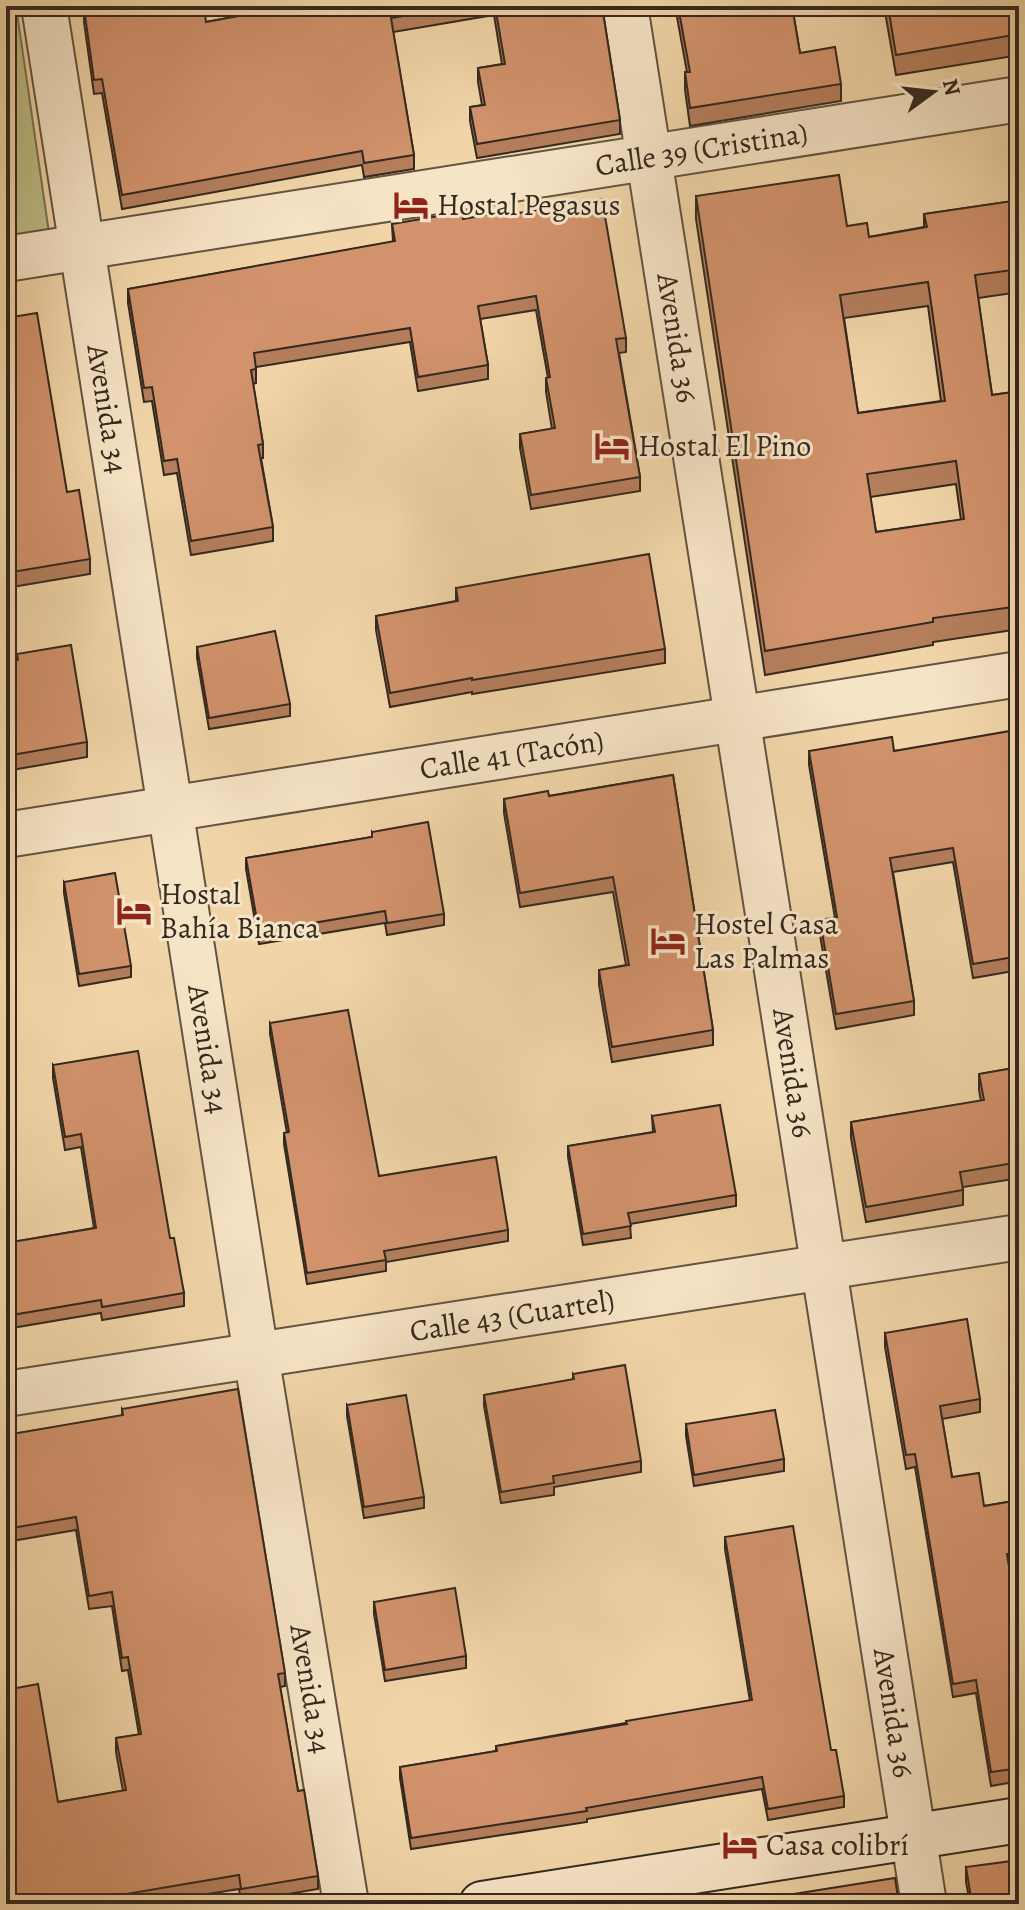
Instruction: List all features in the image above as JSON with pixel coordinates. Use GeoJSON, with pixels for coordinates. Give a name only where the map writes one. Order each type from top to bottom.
{"type":"FeatureCollection","features":[{"type":"Feature","properties":{"kind":"street","name":"Avenida 34"},"geometry":{"type":"LineString","coordinates":[[44,6],[256,1355],[346,1904]]}},
{"type":"Feature","properties":{"kind":"street","name":"Avenida 36"},"geometry":{"type":"LineString","coordinates":[[625,6],[924,1904]]}},
{"type":"Feature","properties":{"kind":"street","name":"Calle 39 (Cristina)"},"geometry":{"type":"LineString","coordinates":[[6,259],[1019,99]]}},
{"type":"Feature","properties":{"kind":"street","name":"Calle 41 (Tacón)"},"geometry":{"type":"LineString","coordinates":[[6,835],[1019,674]]}},
{"type":"Feature","properties":{"kind":"street","name":"Calle 43 (Cuartel)"},"geometry":{"type":"LineString","coordinates":[[6,1394],[1019,1237]]}},
{"type":"Feature","properties":{"kind":"street"},"geometry":{"type":"LineString","coordinates":[[482,1904],[1019,1820]]}},
{"type":"Feature","properties":{"kind":"shaded area"},"geometry":{"type":"Polygon","coordinates":[[[6,6],[16,6],[49,233],[6,239],[6,6]]]}},
{"type":"Feature","properties":{"kind":"building"},"geometry":{"type":"Polygon","coordinates":[[[204,6],[206,22],[293,6],[465,6],[391,18],[414,155],[364,163],[362,151],[122,195],[102,79],[94,80],[84,8],[204,6]]]}},
{"type":"Feature","properties":{"kind":"building"},"geometry":{"type":"Polygon","coordinates":[[[495,6],[602,6],[620,120],[477,144],[470,107],[485,105],[478,68],[505,64],[495,6]]]}},
{"type":"Feature","properties":{"kind":"building"},"geometry":{"type":"Polygon","coordinates":[[[678,6],[792,6],[800,53],[835,47],[841,84],[690,108],[685,72],[690,72],[678,6]]]}},
{"type":"Feature","properties":{"kind":"building"},"geometry":{"type":"Polygon","coordinates":[[[888,6],[1019,6],[1019,34],[896,55],[888,6]]]}},
{"type":"Feature","properties":{"kind":"building"},"geometry":{"type":"Polygon","coordinates":[[[839,175],[847,226],[867,223],[869,237],[927,227],[924,214],[1019,200],[1019,269],[975,275],[992,395],[1019,391],[1019,606],[933,618],[933,622],[765,651],[696,196],[839,175]],[[928,282],[840,295],[858,413],[945,401],[928,282]],[[956,461],[867,474],[876,532],[964,519],[956,461]]]}},
{"type":"Feature","properties":{"kind":"building"},"geometry":{"type":"Polygon","coordinates":[[[602,199],[626,338],[616,339],[640,477],[531,495],[520,434],[555,428],[536,296],[478,306],[488,365],[418,377],[410,328],[254,353],[256,369],[251,370],[263,444],[258,445],[273,527],[191,541],[177,459],[164,461],[152,387],[144,388],[128,289],[395,241],[392,224],[462,212],[463,219],[501,212],[501,216],[602,199]]]}},
{"type":"Feature","properties":{"kind":"building"},"geometry":{"type":"Polygon","coordinates":[[[37,313],[67,492],[79,490],[90,559],[6,573],[6,318],[37,313]]]}},
{"type":"Feature","properties":{"kind":"building"},"geometry":{"type":"Polygon","coordinates":[[[649,554],[665,649],[390,693],[376,616],[458,601],[456,588],[649,554]]]}},
{"type":"Feature","properties":{"kind":"building"},"geometry":{"type":"Polygon","coordinates":[[[275,631],[290,704],[209,718],[197,647],[275,631]]]}},
{"type":"Feature","properties":{"kind":"building"},"geometry":{"type":"Polygon","coordinates":[[[71,645],[87,742],[6,756],[6,662],[18,660],[17,654],[71,645]]]}},
{"type":"Feature","properties":{"kind":"building"},"geometry":{"type":"Polygon","coordinates":[[[1010,731],[1011,737],[1019,735],[1019,956],[973,964],[953,848],[890,858],[914,1001],[836,1014],[820,920],[837,917],[809,751],[892,737],[894,751],[1010,731]]]}},
{"type":"Feature","properties":{"kind":"building"},"geometry":{"type":"Polygon","coordinates":[[[673,775],[713,1030],[612,1047],[599,970],[629,965],[613,877],[520,893],[504,799],[548,791],[549,796],[673,775]]]}},
{"type":"Feature","properties":{"kind":"building"},"geometry":{"type":"Polygon","coordinates":[[[428,822],[444,914],[387,923],[385,911],[259,932],[246,858],[372,837],[372,832],[428,822]]]}},
{"type":"Feature","properties":{"kind":"building"},"geometry":{"type":"Polygon","coordinates":[[[115,873],[131,966],[79,974],[64,882],[115,873]]]}},
{"type":"Feature","properties":{"kind":"building"},"geometry":{"type":"Polygon","coordinates":[[[348,1010],[379,1176],[496,1157],[508,1230],[384,1251],[386,1260],[307,1273],[284,1133],[289,1132],[270,1023],[348,1010]]]}},
{"type":"Feature","properties":{"kind":"building"},"geometry":{"type":"Polygon","coordinates":[[[138,1051],[170,1238],[174,1238],[184,1293],[102,1307],[101,1300],[6,1316],[6,1243],[96,1228],[81,1134],[65,1137],[53,1065],[138,1051]]]}},
{"type":"Feature","properties":{"kind":"building"},"geometry":{"type":"Polygon","coordinates":[[[1019,1067],[1019,1162],[960,1172],[963,1190],[866,1207],[851,1122],[984,1100],[979,1074],[1019,1067]]]}},
{"type":"Feature","properties":{"kind":"building"},"geometry":{"type":"Polygon","coordinates":[[[720,1105],[736,1195],[628,1213],[631,1226],[583,1234],[568,1146],[655,1132],[652,1116],[720,1105]]]}},
{"type":"Feature","properties":{"kind":"building"},"geometry":{"type":"Polygon","coordinates":[[[967,1319],[980,1399],[940,1406],[952,1477],[979,1473],[984,1506],[1019,1500],[1019,1552],[1007,1554],[1019,1627],[1019,1768],[991,1772],[976,1680],[953,1684],[915,1454],[906,1455],[885,1333],[967,1319]]]}},
{"type":"Feature","properties":{"kind":"building"},"geometry":{"type":"Polygon","coordinates":[[[625,1365],[641,1461],[553,1476],[554,1483],[501,1492],[484,1395],[574,1379],[573,1374],[625,1365]]]}},
{"type":"Feature","properties":{"kind":"building"},"geometry":{"type":"Polygon","coordinates":[[[238,1389],[285,1673],[278,1674],[298,1791],[304,1790],[318,1876],[241,1889],[239,1875],[67,1904],[6,1904],[6,1690],[38,1684],[58,1802],[126,1790],[116,1738],[141,1734],[128,1657],[122,1658],[112,1592],[89,1596],[76,1517],[6,1529],[6,1435],[123,1415],[122,1409],[238,1389]]]}},
{"type":"Feature","properties":{"kind":"building"},"geometry":{"type":"Polygon","coordinates":[[[406,1395],[424,1497],[364,1507],[347,1405],[406,1395]]]}},
{"type":"Feature","properties":{"kind":"building"},"geometry":{"type":"Polygon","coordinates":[[[775,1410],[784,1459],[694,1475],[686,1424],[775,1410]]]}},
{"type":"Feature","properties":{"kind":"building"},"geometry":{"type":"Polygon","coordinates":[[[793,1526],[831,1750],[836,1750],[844,1796],[768,1809],[762,1777],[586,1808],[587,1811],[411,1838],[400,1767],[497,1751],[496,1746],[627,1724],[626,1721],[752,1700],[725,1537],[793,1526]]]}},
{"type":"Feature","properties":{"kind":"building"},"geometry":{"type":"Polygon","coordinates":[[[455,1588],[466,1656],[385,1670],[374,1602],[455,1588]]]}},
{"type":"Feature","properties":{"kind":"building"},"geometry":{"type":"Polygon","coordinates":[[[1019,1860],[1019,1904],[972,1904],[966,1867],[1019,1860]]]}},
{"type":"Feature","properties":{"kind":"building"},"geometry":{"type":"Polygon","coordinates":[[[895,1878],[899,1904],[749,1904],[749,1901],[895,1878]]]}},
{"type":"Feature","properties":{"kind":"place","name":"Hostal Pegasus"},"geometry":{"type":"Point","coordinates":[411,205]}},
{"type":"Feature","properties":{"kind":"place","name":"Hostal El Pino"},"geometry":{"type":"Point","coordinates":[612,446]}},
{"type":"Feature","properties":{"kind":"place","name":"Hostal Bahía Bianca"},"geometry":{"type":"Point","coordinates":[134,911]}},
{"type":"Feature","properties":{"kind":"place","name":"Hostel Casa Las Palmas"},"geometry":{"type":"Point","coordinates":[668,941]}},
{"type":"Feature","properties":{"kind":"place","name":"Casa colibrí"},"geometry":{"type":"Point","coordinates":[740,1845]}}]}
